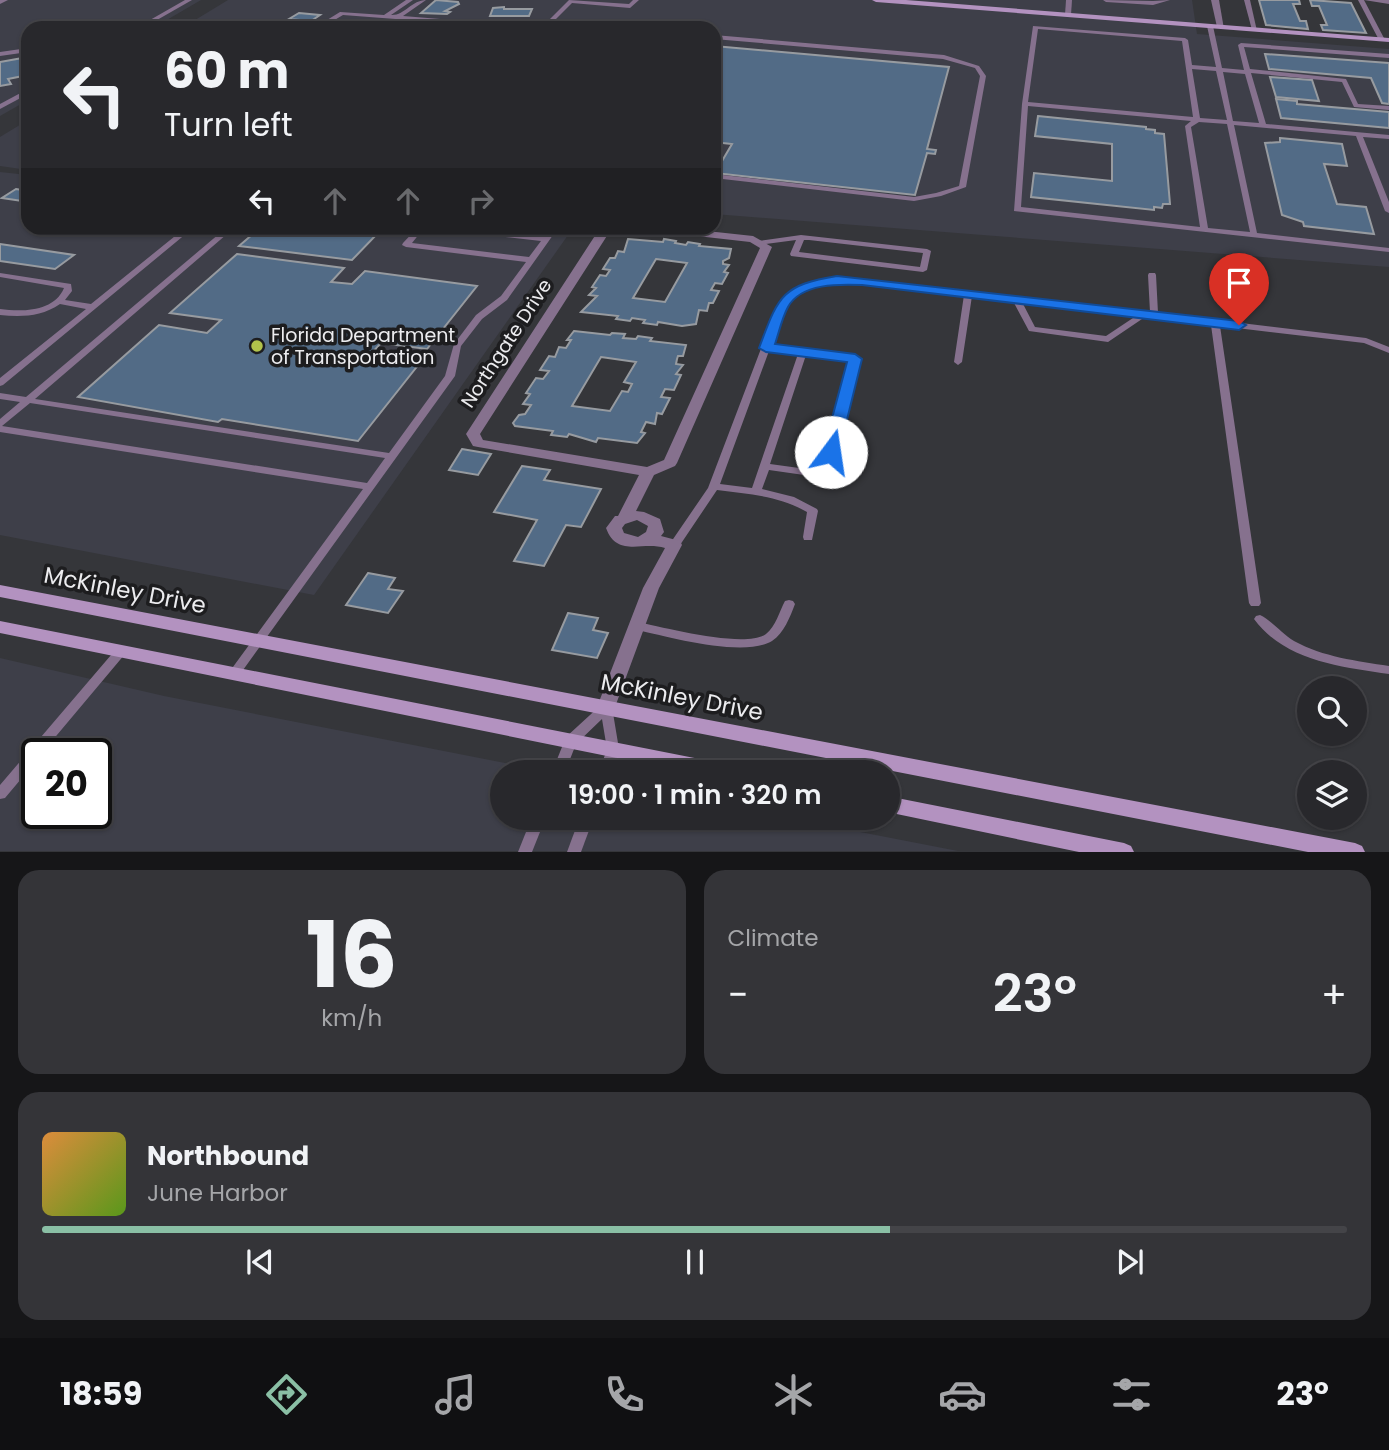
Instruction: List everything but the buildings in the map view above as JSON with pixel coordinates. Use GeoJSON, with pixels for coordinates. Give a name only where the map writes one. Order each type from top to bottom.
{"type":"FeatureCollection","features":[{"type":"Feature","properties":{"kind":"main road"},"geometry":{"type":"LineString","coordinates":[[876,0],[939,2],[1386,40]]}},
{"type":"Feature","properties":{"kind":"main road","name":"McKinley Drive"},"geometry":{"type":"LineString","coordinates":[[0,591],[1355,852]]}},
{"type":"Feature","properties":{"kind":"main road"},"geometry":{"type":"LineString","coordinates":[[0,627],[667,760]]}},
{"type":"Feature","properties":{"kind":"main road"},"geometry":{"type":"LineString","coordinates":[[900,807],[1124,852]]}},
{"type":"Feature","properties":{"kind":"street"},"geometry":{"type":"LineString","coordinates":[[1215,0],[1221,27]]}},
{"type":"Feature","properties":{"kind":"street"},"geometry":{"type":"LineString","coordinates":[[1368,0],[1389,2]]}},
{"type":"Feature","properties":{"kind":"street","name":"Northgate Drive"},"geometry":{"type":"LineString","coordinates":[[601,235],[473,434],[478,443],[648,472]]}},
{"type":"Feature","properties":{"kind":"street"},"geometry":{"type":"LineString","coordinates":[[606,707],[651,588],[674,545],[650,538],[634,543],[617,536],[614,528],[625,517],[648,472],[670,463],[766,247],[753,239],[717,235]]}},
{"type":"Feature","properties":{"kind":"street"},"geometry":{"type":"LineString","coordinates":[[625,517],[639,515],[652,519],[657,527],[650,538]]}},
{"type":"Feature","properties":{"kind":"lane"},"geometry":{"type":"LineString","coordinates":[[0,2],[5,0]]}},
{"type":"Feature","properties":{"kind":"lane"},"geometry":{"type":"LineString","coordinates":[[152,21],[189,0]]}},
{"type":"Feature","properties":{"kind":"lane"},"geometry":{"type":"LineString","coordinates":[[386,16],[410,0]]}},
{"type":"Feature","properties":{"kind":"lane"},"geometry":{"type":"LineString","coordinates":[[398,17],[423,0]]}},
{"type":"Feature","properties":{"kind":"lane"},"geometry":{"type":"LineString","coordinates":[[551,21],[571,1],[630,6],[636,0]]}},
{"type":"Feature","properties":{"kind":"lane"},"geometry":{"type":"LineString","coordinates":[[1068,15],[1069,0]]}},
{"type":"Feature","properties":{"kind":"lane"},"geometry":{"type":"LineString","coordinates":[[1106,0],[1153,3],[1167,0]]}},
{"type":"Feature","properties":{"kind":"lane"},"geometry":{"type":"LineString","coordinates":[[1247,0],[1255,30]]}},
{"type":"Feature","properties":{"kind":"lane"},"geometry":{"type":"LineString","coordinates":[[1361,0],[1386,40]]}},
{"type":"Feature","properties":{"kind":"lane"},"geometry":{"type":"LineString","coordinates":[[329,21],[342,13],[430,21]]}},
{"type":"Feature","properties":{"kind":"lane"},"geometry":{"type":"LineString","coordinates":[[1210,26],[1254,235]]}},
{"type":"Feature","properties":{"kind":"lane"},"geometry":{"type":"LineString","coordinates":[[1197,120],[1185,40],[1035,27],[1025,104],[1017,209],[1389,250]]}},
{"type":"Feature","properties":{"kind":"lane"},"geometry":{"type":"LineString","coordinates":[[721,38],[944,57],[977,67],[983,76],[983,85],[962,187],[940,195],[914,199],[721,177]]}},
{"type":"Feature","properties":{"kind":"lane"},"geometry":{"type":"LineString","coordinates":[[1263,126],[1241,46],[1389,56]]}},
{"type":"Feature","properties":{"kind":"lane"},"geometry":{"type":"LineString","coordinates":[[0,54],[21,51]]}},
{"type":"Feature","properties":{"kind":"lane"},"geometry":{"type":"LineString","coordinates":[[1189,68],[1344,80],[1356,106],[1389,108]]}},
{"type":"Feature","properties":{"kind":"lane"},"geometry":{"type":"LineString","coordinates":[[0,107],[21,95]]}},
{"type":"Feature","properties":{"kind":"lane"},"geometry":{"type":"LineString","coordinates":[[1025,104],[1389,137]]}},
{"type":"Feature","properties":{"kind":"lane"},"geometry":{"type":"LineString","coordinates":[[1197,120],[1188,127],[1204,229]]}},
{"type":"Feature","properties":{"kind":"lane"},"geometry":{"type":"LineString","coordinates":[[1359,135],[1389,211]]}},
{"type":"Feature","properties":{"kind":"lane"},"geometry":{"type":"LineString","coordinates":[[0,383],[179,235]]}},
{"type":"Feature","properties":{"kind":"lane"},"geometry":{"type":"LineString","coordinates":[[0,424],[222,235]]}},
{"type":"Feature","properties":{"kind":"lane"},"geometry":{"type":"LineString","coordinates":[[415,235],[406,245],[531,260]]}},
{"type":"Feature","properties":{"kind":"lane"},"geometry":{"type":"LineString","coordinates":[[508,235],[546,239]]}},
{"type":"Feature","properties":{"kind":"lane"},"geometry":{"type":"LineString","coordinates":[[234,674],[450,376],[457,346],[479,317],[504,298],[549,235]]}},
{"type":"Feature","properties":{"kind":"lane"},"geometry":{"type":"LineString","coordinates":[[759,243],[801,237],[809,237],[928,251],[923,270],[794,254],[801,237]]}},
{"type":"Feature","properties":{"kind":"lane"},"geometry":{"type":"LineString","coordinates":[[0,275],[68,286],[68,291],[60,302],[32,314],[0,312]]}},
{"type":"Feature","properties":{"kind":"lane"},"geometry":{"type":"LineString","coordinates":[[1149,315],[1152,275]]}},
{"type":"Feature","properties":{"kind":"lane"},"geometry":{"type":"LineString","coordinates":[[674,545],[714,486],[782,304],[791,295],[817,283],[837,280],[862,281],[1016,299],[1366,341],[1389,350]]}},
{"type":"Feature","properties":{"kind":"lane"},"geometry":{"type":"LineString","coordinates":[[958,362],[968,294]]}},
{"type":"Feature","properties":{"kind":"lane"},"geometry":{"type":"LineString","coordinates":[[1016,299],[1032,329],[1108,339],[1149,315]]}},
{"type":"Feature","properties":{"kind":"lane"},"geometry":{"type":"LineString","coordinates":[[60,302],[91,307]]}},
{"type":"Feature","properties":{"kind":"lane"},"geometry":{"type":"LineString","coordinates":[[1214,323],[1255,603]]}},
{"type":"Feature","properties":{"kind":"lane"},"geometry":{"type":"LineString","coordinates":[[765,466],[825,475],[855,359],[766,348]]}},
{"type":"Feature","properties":{"kind":"lane"},"geometry":{"type":"LineString","coordinates":[[756,492],[803,352]]}},
{"type":"Feature","properties":{"kind":"lane"},"geometry":{"type":"LineString","coordinates":[[0,396],[391,456]]}},
{"type":"Feature","properties":{"kind":"lane"},"geometry":{"type":"LineString","coordinates":[[0,429],[369,487]]}},
{"type":"Feature","properties":{"kind":"lane"},"geometry":{"type":"LineString","coordinates":[[714,486],[790,498],[813,511],[808,537]]}},
{"type":"Feature","properties":{"kind":"lane"},"geometry":{"type":"LineString","coordinates":[[637,626],[727,642],[762,641],[782,624],[789,604]]}},
{"type":"Feature","properties":{"kind":"lane"},"geometry":{"type":"LineString","coordinates":[[1260,619],[1287,644],[1318,658],[1389,670]]}},
{"type":"Feature","properties":{"kind":"lane"},"geometry":{"type":"LineString","coordinates":[[0,794],[121,651]]}},
{"type":"Feature","properties":{"kind":"lane"},"geometry":{"type":"LineString","coordinates":[[563,760],[571,741],[606,707]]}},
{"type":"Feature","properties":{"kind":"lane"},"geometry":{"type":"LineString","coordinates":[[606,707],[613,749],[609,760]]}},
{"type":"Feature","properties":{"kind":"lane"},"geometry":{"type":"LineString","coordinates":[[525,852],[534,830]]}},
{"type":"Feature","properties":{"kind":"lane"},"geometry":{"type":"LineString","coordinates":[[574,852],[582,830]]}},
{"type":"Feature","properties":{"kind":"shaded area"},"geometry":{"type":"Polygon","coordinates":[[[0,0],[201,0],[165,21],[21,21],[21,104],[0,116],[0,0]]]}},
{"type":"Feature","properties":{"kind":"shaded area"},"geometry":{"type":"Polygon","coordinates":[[[228,0],[1192,0],[1197,34],[1389,49],[1389,267],[721,215],[721,21],[194,21],[228,0]]]}},
{"type":"Feature","properties":{"kind":"shaded area"},"geometry":{"type":"Polygon","coordinates":[[[21,124],[21,169],[0,166],[0,137],[21,124]]]}},
{"type":"Feature","properties":{"kind":"shaded area"},"geometry":{"type":"Polygon","coordinates":[[[0,172],[21,174],[21,235],[568,235],[314,595],[0,535],[0,172]]]}},
{"type":"Feature","properties":{"kind":"shaded area"},"geometry":{"type":"Polygon","coordinates":[[[0,658],[164,696],[490,760],[490,830],[850,830],[958,851],[0,851],[0,658]]]}},
{"type":"Feature","properties":{"kind":"place","name":"Florida Department of Transportation"},"geometry":{"type":"Point","coordinates":[257,346]}},
{"type":"Feature","properties":{"kind":"route"},"geometry":{"type":"LineString","coordinates":[[831,452],[855,359],[766,348],[782,304],[791,295],[817,283],[837,280],[862,281],[1239,325]]}}]}
